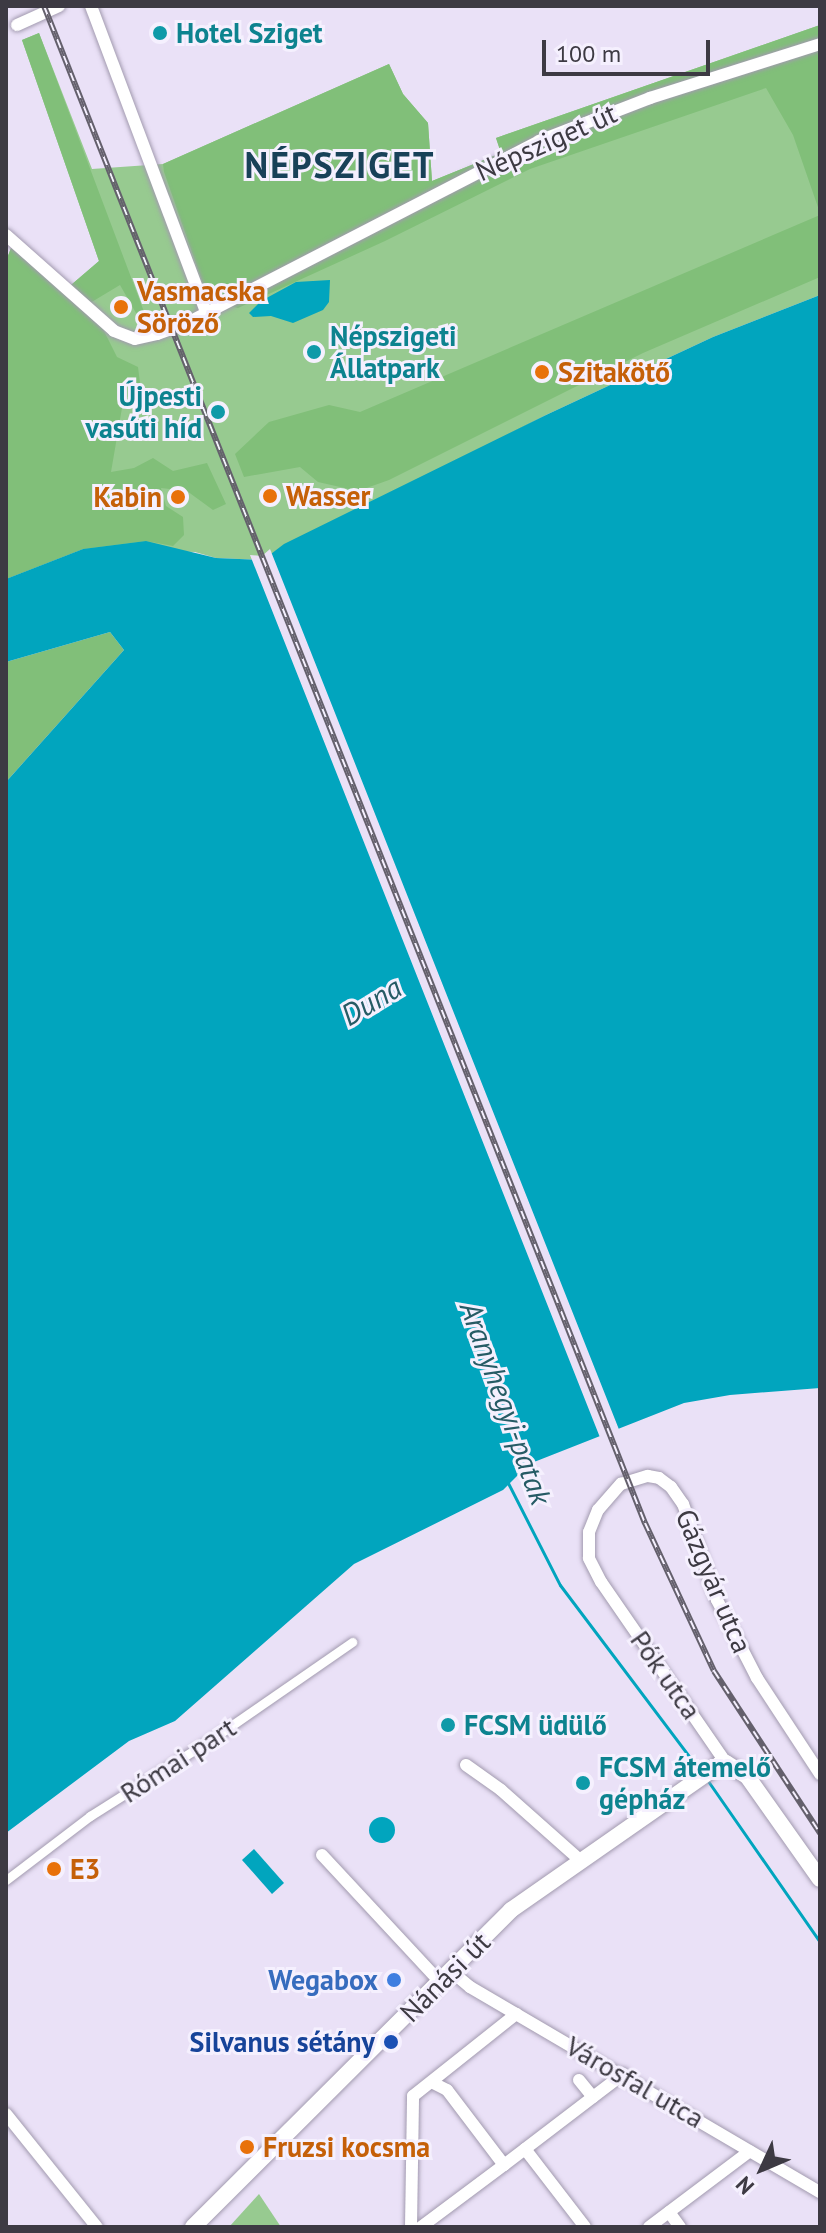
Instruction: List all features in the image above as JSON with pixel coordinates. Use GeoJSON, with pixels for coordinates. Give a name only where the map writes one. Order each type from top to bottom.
{"type":"FeatureCollection","features":[{"type":"Feature","properties":{"kind":"street"},"geometry":{"type":"LineString","coordinates":[[17,25],[59,6]]}},
{"type":"Feature","properties":{"kind":"street"},"geometry":{"type":"LineString","coordinates":[[91,6],[206,312]]}},
{"type":"Feature","properties":{"kind":"street","name":"Népsziget út"},"geometry":{"type":"LineString","coordinates":[[6,235],[114,331],[135,339],[157,334],[206,312],[539,141],[650,98],[820,44]]}},
{"type":"Feature","properties":{"kind":"street","name":"Gázgyár utca"},"geometry":{"type":"LineString","coordinates":[[601,1582],[589,1558],[589,1532],[598,1510],[621,1484],[648,1476],[659,1478],[671,1487],[683,1504],[717,1600],[757,1678],[820,1774]]}},
{"type":"Feature","properties":{"kind":"street","name":"Pók utca"},"geometry":{"type":"LineString","coordinates":[[601,1582],[722,1764],[754,1784],[820,1879]]}},
{"type":"Feature","properties":{"kind":"street","name":"Római part"},"geometry":{"type":"LineString","coordinates":[[6,1880],[90,1816],[215,1737],[352,1642]]}},
{"type":"Feature","properties":{"kind":"street","name":"Nánási út"},"geometry":{"type":"LineString","coordinates":[[193,2227],[511,1910],[722,1764]]}},
{"type":"Feature","properties":{"kind":"street"},"geometry":{"type":"LineString","coordinates":[[466,1765],[501,1790],[581,1861]]}},
{"type":"Feature","properties":{"kind":"street","name":"Városfal utca"},"geometry":{"type":"LineString","coordinates":[[322,1855],[446,1976],[623,2074],[820,2192]]}},
{"type":"Feature","properties":{"kind":"street"},"geometry":{"type":"LineString","coordinates":[[411,2227],[413,2096],[516,2014]]}},
{"type":"Feature","properties":{"kind":"street"},"geometry":{"type":"LineString","coordinates":[[421,2227],[623,2074]]}},
{"type":"Feature","properties":{"kind":"street"},"geometry":{"type":"LineString","coordinates":[[579,2080],[593,2097]]}},
{"type":"Feature","properties":{"kind":"street"},"geometry":{"type":"LineString","coordinates":[[433,2083],[447,2090],[504,2165]]}},
{"type":"Feature","properties":{"kind":"street"},"geometry":{"type":"LineString","coordinates":[[6,2114],[97,2227]]}},
{"type":"Feature","properties":{"kind":"street"},"geometry":{"type":"LineString","coordinates":[[525,2149],[585,2227]]}},
{"type":"Feature","properties":{"kind":"street"},"geometry":{"type":"LineString","coordinates":[[649,2227],[750,2151]]}},
{"type":"Feature","properties":{"kind":"street"},"geometry":{"type":"LineString","coordinates":[[669,2212],[680,2227]]}},
{"type":"Feature","properties":{"kind":"green space"},"geometry":{"type":"Polygon","coordinates":[[[820,25],[820,295],[713,337],[546,415],[263,560],[216,558],[195,552],[83,549],[6,579],[6,261],[11,248],[64,291],[99,261],[22,40],[39,33],[92,169],[163,164],[389,64],[403,94],[428,123],[432,181],[501,153],[496,138],[820,25]]]}},
{"type":"Feature","properties":{"kind":"green space"},"geometry":{"type":"Polygon","coordinates":[[[820,25],[820,213],[793,135],[766,88],[530,169],[385,241],[238,308],[209,301],[164,172],[163,164],[389,64],[403,94],[428,123],[432,181],[501,153],[496,138],[820,25]]]}},
{"type":"Feature","properties":{"kind":"green space"},"geometry":{"type":"Polygon","coordinates":[[[39,33],[149,325],[144,327],[120,285],[90,303],[117,357],[138,367],[140,383],[123,402],[111,472],[134,468],[153,458],[173,471],[207,463],[226,504],[213,510],[187,491],[161,488],[166,506],[183,517],[184,535],[173,546],[146,541],[83,549],[6,579],[6,261],[11,248],[64,291],[99,261],[22,40],[39,33]]]}},
{"type":"Feature","properties":{"kind":"green space"},"geometry":{"type":"Polygon","coordinates":[[[820,215],[820,277],[643,353],[389,480],[358,491],[318,482],[300,467],[244,477],[235,454],[269,422],[329,405],[360,412],[820,215]]]}},
{"type":"Feature","properties":{"kind":"green space"},"geometry":{"type":"Polygon","coordinates":[[[110,632],[124,650],[6,782],[6,662],[110,632]]]}},
{"type":"Feature","properties":{"kind":"green space"},"geometry":{"type":"Polygon","coordinates":[[[259,2194],[281,2227],[229,2227],[259,2194]]]}},
{"type":"Feature","properties":{"kind":"water"},"geometry":{"type":"Polygon","coordinates":[[[330,280],[329,302],[323,310],[293,323],[271,316],[253,317],[249,313],[261,301],[296,282],[330,280]]]}},
{"type":"Feature","properties":{"kind":"water","name":"Duna"},"geometry":{"type":"Polygon","coordinates":[[[820,295],[820,1388],[730,1395],[684,1403],[529,1464],[503,1490],[354,1564],[175,1721],[129,1741],[6,1833],[6,782],[124,650],[110,632],[6,662],[6,579],[83,549],[146,541],[216,558],[263,560],[284,544],[546,415],[713,337],[820,295]]]}},
{"type":"Feature","properties":{"kind":"water"},"geometry":{"type":"Polygon","coordinates":[[[382,1817],[391,1821],[395,1830],[391,1839],[382,1843],[373,1839],[369,1830],[373,1821],[382,1817]]]}},
{"type":"Feature","properties":{"kind":"water"},"geometry":{"type":"Polygon","coordinates":[[[254,1849],[284,1883],[272,1894],[242,1860],[254,1849]]]}},
{"type":"Feature","properties":{"kind":"pier","name":"Újpesti vasúti híd"},"geometry":{"type":"Polygon","coordinates":[[[270,549],[620,1432],[601,1440],[250,555],[262,556],[270,549]]]}},
{"type":"Feature","properties":{"kind":"waterway","name":"Aranyhegyi-patak"},"geometry":{"type":"LineString","coordinates":[[508,1483],[560,1585],[701,1772]]}},
{"type":"Feature","properties":{"kind":"waterway","name":"Aranyhegyi-patak"},"geometry":{"type":"LineString","coordinates":[[708,1781],[820,1942]]}},
{"type":"Feature","properties":{"kind":"railway"},"geometry":{"type":"LineString","coordinates":[[44,6],[645,1523],[714,1671],[820,1833]]}},
{"type":"Feature","properties":{"kind":"place","name":"Hotel Sziget"},"geometry":{"type":"Point","coordinates":[160,33]}},
{"type":"Feature","properties":{"kind":"place","name":"Vasmacska Söröző"},"geometry":{"type":"Point","coordinates":[121,307]}},
{"type":"Feature","properties":{"kind":"place","name":"Népszigeti Állatpark"},"geometry":{"type":"Point","coordinates":[314,352]}},
{"type":"Feature","properties":{"kind":"place","name":"Szitakötő"},"geometry":{"type":"Point","coordinates":[542,372]}},
{"type":"Feature","properties":{"kind":"place","name":"Újpesti vasúti híd"},"geometry":{"type":"Point","coordinates":[218,412]}},
{"type":"Feature","properties":{"kind":"place","name":"Wasser"},"geometry":{"type":"Point","coordinates":[270,496]}},
{"type":"Feature","properties":{"kind":"place","name":"Kabin"},"geometry":{"type":"Point","coordinates":[178,497]}},
{"type":"Feature","properties":{"kind":"place","name":"FCSM üdülő"},"geometry":{"type":"Point","coordinates":[448,1725]}},
{"type":"Feature","properties":{"kind":"place","name":"FCSM átemelő gépház"},"geometry":{"type":"Point","coordinates":[583,1783]}},
{"type":"Feature","properties":{"kind":"place","name":"E3"},"geometry":{"type":"Point","coordinates":[54,1869]}},
{"type":"Feature","properties":{"kind":"place","name":"Wegabox"},"geometry":{"type":"Point","coordinates":[394,1980]}},
{"type":"Feature","properties":{"kind":"place","name":"Silvanus sétány"},"geometry":{"type":"Point","coordinates":[391,2042]}},
{"type":"Feature","properties":{"kind":"place","name":"Fruzsi kocsma"},"geometry":{"type":"Point","coordinates":[247,2147]}},
{"type":"Feature","properties":{"kind":"district","name":"NÉPSZIGET"},"geometry":{"type":"Point","coordinates":[340,165]}}]}
